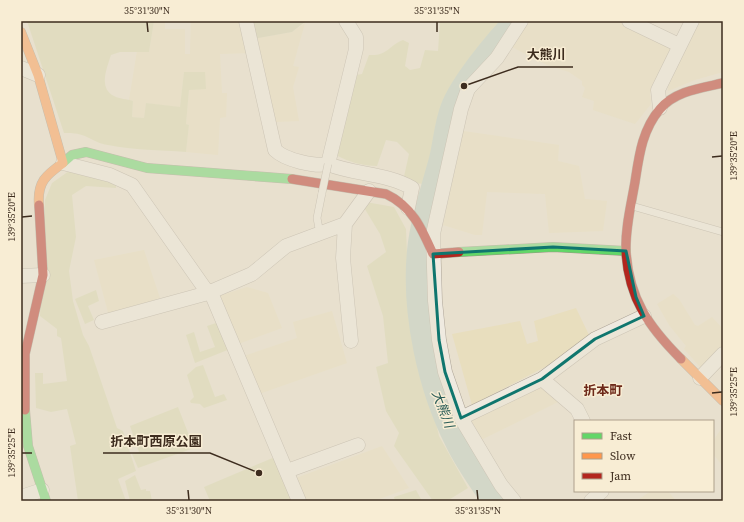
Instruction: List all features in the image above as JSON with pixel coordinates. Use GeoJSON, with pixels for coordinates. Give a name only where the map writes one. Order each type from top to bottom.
{"type":"FeatureCollection","features":[{"type":"Feature","properties":{"kind":"street"},"geometry":{"type":"LineString","coordinates":[[246,21],[275,150],[280,155],[317,166],[328,164],[341,170],[399,180],[412,188],[410,211]]}},
{"type":"Feature","properties":{"kind":"street"},"geometry":{"type":"LineString","coordinates":[[328,164],[356,49],[356,37],[346,21]]}},
{"type":"Feature","properties":{"kind":"street"},"geometry":{"type":"LineString","coordinates":[[514,501],[501,485],[462,418],[445,372],[439,340],[433,254],[434,234],[461,109],[468,89],[497,58],[521,21]]}},
{"type":"Feature","properties":{"kind":"street"},"geometry":{"type":"LineString","coordinates":[[629,21],[679,45]]}},
{"type":"Feature","properties":{"kind":"street"},"geometry":{"type":"LineString","coordinates":[[660,108],[658,90],[692,21]]}},
{"type":"Feature","properties":{"kind":"street"},"geometry":{"type":"LineString","coordinates":[[21,32],[38,76],[63,163]]}},
{"type":"Feature","properties":{"kind":"street"},"geometry":{"type":"LineString","coordinates":[[21,68],[38,76]]}},
{"type":"Feature","properties":{"kind":"street"},"geometry":{"type":"LineString","coordinates":[[720,85],[686,91],[660,108],[648,126],[642,143],[626,251],[630,278],[644,316],[659,337],[723,401]]}},
{"type":"Feature","properties":{"kind":"street"},"geometry":{"type":"LineString","coordinates":[[21,497],[44,495],[28,446],[26,425],[25,354],[43,275],[38,193],[48,174],[72,155],[86,152],[147,168],[276,177],[394,196],[402,201],[410,211],[424,232],[433,254]]}},
{"type":"Feature","properties":{"kind":"street"},"geometry":{"type":"LineString","coordinates":[[63,163],[110,175],[132,185],[208,293],[212,295],[299,501]]}},
{"type":"Feature","properties":{"kind":"street"},"geometry":{"type":"LineString","coordinates":[[102,322],[208,293],[252,274],[286,246],[345,224],[369,191]]}},
{"type":"Feature","properties":{"kind":"street"},"geometry":{"type":"LineString","coordinates":[[345,224],[343,258],[351,341]]}},
{"type":"Feature","properties":{"kind":"street"},"geometry":{"type":"LineString","coordinates":[[433,254],[532,247],[626,251]]}},
{"type":"Feature","properties":{"kind":"street"},"geometry":{"type":"LineString","coordinates":[[21,276],[43,275]]}},
{"type":"Feature","properties":{"kind":"street"},"geometry":{"type":"LineString","coordinates":[[462,418],[542,379],[595,339],[644,316]]}},
{"type":"Feature","properties":{"kind":"street"},"geometry":{"type":"LineString","coordinates":[[700,378],[723,354]]}},
{"type":"Feature","properties":{"kind":"street"},"geometry":{"type":"LineString","coordinates":[[542,379],[577,409],[582,420]]}},
{"type":"Feature","properties":{"kind":"street"},"geometry":{"type":"LineString","coordinates":[[286,471],[358,445]]}},
{"type":"Feature","properties":{"kind":"street"},"geometry":{"type":"LineString","coordinates":[[591,501],[601,492]]}},
{"type":"Feature","properties":{"kind":"lane"},"geometry":{"type":"LineString","coordinates":[[320,234],[317,218],[328,164]]}},
{"type":"Feature","properties":{"kind":"lane"},"geometry":{"type":"LineString","coordinates":[[632,206],[723,232]]}},
{"type":"Feature","properties":{"kind":"highlighted area"},"geometry":{"type":"Polygon","coordinates":[[[553,247],[626,251],[636,297],[644,316],[595,339],[542,379],[461,418],[445,372],[439,340],[433,254],[553,247]]]}},
{"type":"Feature","properties":{"kind":"shaded area"},"geometry":{"type":"Polygon","coordinates":[[[154,21],[165,21],[165,29],[185,29],[185,54],[190,54],[191,21],[243,21],[251,53],[220,54],[222,93],[227,93],[226,117],[220,118],[218,155],[186,152],[189,125],[186,124],[189,90],[184,72],[180,108],[146,103],[144,118],[132,117],[133,101],[129,100],[137,51],[149,52],[154,21]]]}},
{"type":"Feature","properties":{"kind":"shaded area"},"geometry":{"type":"Polygon","coordinates":[[[249,21],[306,21],[292,32],[252,39],[249,21]]]}},
{"type":"Feature","properties":{"kind":"shaded area"},"geometry":{"type":"Polygon","coordinates":[[[525,21],[617,21],[669,45],[671,52],[650,93],[651,104],[635,124],[593,110],[594,101],[582,97],[585,88],[582,85],[582,81],[569,72],[547,65],[510,46],[525,21]]]}},
{"type":"Feature","properties":{"kind":"shaded area"},"geometry":{"type":"Polygon","coordinates":[[[699,21],[723,21],[723,72],[695,80],[668,91],[668,85],[699,21]]]}},
{"type":"Feature","properties":{"kind":"shaded area"},"geometry":{"type":"Polygon","coordinates":[[[305,23],[293,66],[299,67],[293,87],[299,121],[275,122],[268,88],[252,39],[292,32],[305,23]]]}},
{"type":"Feature","properties":{"kind":"shaded area"},"geometry":{"type":"Polygon","coordinates":[[[463,131],[559,145],[558,161],[579,166],[585,199],[607,201],[603,231],[549,233],[545,194],[487,192],[482,235],[475,235],[443,225],[463,131]]]}},
{"type":"Feature","properties":{"kind":"shaded area"},"geometry":{"type":"Polygon","coordinates":[[[144,250],[160,298],[109,316],[94,260],[144,250]]]}},
{"type":"Feature","properties":{"kind":"shaded area"},"geometry":{"type":"Polygon","coordinates":[[[247,287],[268,293],[282,328],[238,344],[219,296],[247,287]]]}},
{"type":"Feature","properties":{"kind":"shaded area"},"geometry":{"type":"Polygon","coordinates":[[[673,294],[679,299],[695,325],[698,326],[712,317],[723,329],[723,347],[702,369],[684,349],[686,346],[669,325],[657,304],[673,294]]]}},
{"type":"Feature","properties":{"kind":"shaded area"},"geometry":{"type":"Polygon","coordinates":[[[576,308],[590,337],[549,365],[472,405],[452,334],[520,321],[527,344],[538,341],[534,321],[576,308]]]}},
{"type":"Feature","properties":{"kind":"shaded area"},"geometry":{"type":"Polygon","coordinates":[[[332,311],[347,363],[259,394],[244,356],[297,338],[293,322],[332,311]]]}},
{"type":"Feature","properties":{"kind":"shaded area"},"geometry":{"type":"Polygon","coordinates":[[[542,383],[560,401],[481,440],[470,418],[542,383]]]}},
{"type":"Feature","properties":{"kind":"shaded area"},"geometry":{"type":"Polygon","coordinates":[[[723,426],[723,466],[714,455],[714,440],[723,426]]]}},
{"type":"Feature","properties":{"kind":"shaded area"},"geometry":{"type":"Polygon","coordinates":[[[382,446],[409,488],[374,501],[306,501],[296,478],[382,446]]]}},
{"type":"Feature","properties":{"kind":"shaded area"},"geometry":{"type":"Polygon","coordinates":[[[650,492],[669,492],[676,501],[636,501],[650,492]]]}},
{"type":"Feature","properties":{"kind":"green space"},"geometry":{"type":"Polygon","coordinates":[[[27,21],[154,21],[149,52],[120,52],[111,55],[105,77],[106,88],[118,98],[133,101],[132,117],[144,118],[146,103],[180,107],[184,72],[205,72],[206,89],[189,90],[186,124],[189,125],[186,152],[118,147],[102,144],[78,134],[64,133],[27,21]]]}},
{"type":"Feature","properties":{"kind":"green space"},"geometry":{"type":"Polygon","coordinates":[[[440,21],[519,21],[499,42],[466,87],[453,110],[448,139],[437,159],[429,185],[403,181],[409,154],[397,142],[386,140],[377,166],[356,163],[336,155],[356,75],[362,74],[369,55],[380,54],[403,40],[409,43],[405,66],[410,70],[420,68],[425,50],[438,51],[440,21]]]}},
{"type":"Feature","properties":{"kind":"green space"},"geometry":{"type":"Polygon","coordinates":[[[69,171],[116,183],[116,188],[86,186],[72,195],[76,237],[69,271],[73,301],[83,335],[89,346],[117,428],[123,431],[136,471],[118,479],[126,501],[78,501],[70,446],[76,444],[67,409],[51,412],[36,408],[35,373],[43,373],[43,384],[67,381],[61,338],[57,336],[57,329],[40,316],[45,200],[52,183],[69,171]]]}},
{"type":"Feature","properties":{"kind":"green space"},"geometry":{"type":"Polygon","coordinates":[[[360,201],[394,207],[406,229],[409,303],[439,436],[468,488],[447,501],[433,501],[394,446],[399,433],[386,411],[376,367],[388,363],[383,316],[367,266],[386,252],[380,234],[360,201]]]}},
{"type":"Feature","properties":{"kind":"green space"},"geometry":{"type":"Polygon","coordinates":[[[96,290],[99,301],[88,306],[94,320],[85,324],[75,299],[96,290]]]}},
{"type":"Feature","properties":{"kind":"green space"},"geometry":{"type":"Polygon","coordinates":[[[219,322],[230,349],[195,363],[186,335],[194,332],[200,352],[215,347],[207,326],[219,322]]]}},
{"type":"Feature","properties":{"kind":"green space"},"geometry":{"type":"Polygon","coordinates":[[[203,365],[215,397],[224,394],[227,400],[204,408],[200,404],[191,403],[190,401],[194,397],[187,375],[196,367],[203,365]]]}},
{"type":"Feature","properties":{"kind":"green space"},"geometry":{"type":"Polygon","coordinates":[[[178,407],[194,448],[138,468],[132,454],[139,452],[130,426],[178,407]]]}},
{"type":"Feature","properties":{"kind":"green space"},"geometry":{"type":"Polygon","coordinates":[[[275,457],[293,501],[210,501],[204,487],[275,457]]]}},
{"type":"Feature","properties":{"kind":"green space"},"geometry":{"type":"Polygon","coordinates":[[[135,475],[141,490],[146,489],[146,491],[150,491],[152,501],[130,501],[125,481],[135,475]]]}},
{"type":"Feature","properties":{"kind":"green space"},"geometry":{"type":"Polygon","coordinates":[[[416,490],[422,501],[395,501],[394,497],[416,490]]]}},
{"type":"Feature","properties":{"kind":"waterway","name":"大熊川"},"geometry":{"type":"LineString","coordinates":[[493,501],[460,450],[437,398],[424,349],[420,324],[417,299],[418,251],[419,239],[440,159],[447,121],[451,109],[470,75],[498,39],[515,21]]}},
{"type":"Feature","properties":{"kind":"traffic: fast"},"geometry":{"type":"LineString","coordinates":[[63,163],[72,155],[86,152],[147,168],[292,179]]}},
{"type":"Feature","properties":{"kind":"traffic: fast"},"geometry":{"type":"LineString","coordinates":[[459,252],[553,247],[626,251]]}},
{"type":"Feature","properties":{"kind":"traffic: fast"},"geometry":{"type":"LineString","coordinates":[[25,410],[28,446],[46,501]]}},
{"type":"Feature","properties":{"kind":"traffic: slow"},"geometry":{"type":"LineString","coordinates":[[21,32],[38,75],[63,163],[47,175],[41,185],[39,205]]}},
{"type":"Feature","properties":{"kind":"traffic: slow"},"geometry":{"type":"LineString","coordinates":[[681,359],[723,401]]}},
{"type":"Feature","properties":{"kind":"traffic: jam"},"geometry":{"type":"LineString","coordinates":[[681,359],[650,323],[636,298],[628,269],[626,235],[642,144],[645,134],[654,117],[666,103],[681,94],[723,83]]}},
{"type":"Feature","properties":{"kind":"traffic: jam"},"geometry":{"type":"LineString","coordinates":[[292,179],[386,194],[403,205],[415,219],[433,254],[459,252]]}},
{"type":"Feature","properties":{"kind":"traffic: jam"},"geometry":{"type":"LineString","coordinates":[[25,410],[25,354],[43,275],[39,205]]}},
{"type":"Feature","properties":{"kind":"place","name":"大熊川"},"geometry":{"type":"Point","coordinates":[464,86]}},
{"type":"Feature","properties":{"kind":"place","name":"折本町西原公園"},"geometry":{"type":"Point","coordinates":[259,473]}},
{"type":"Feature","properties":{"kind":"district","name":"折本町"},"geometry":{"type":"Point","coordinates":[603,390]}}]}
